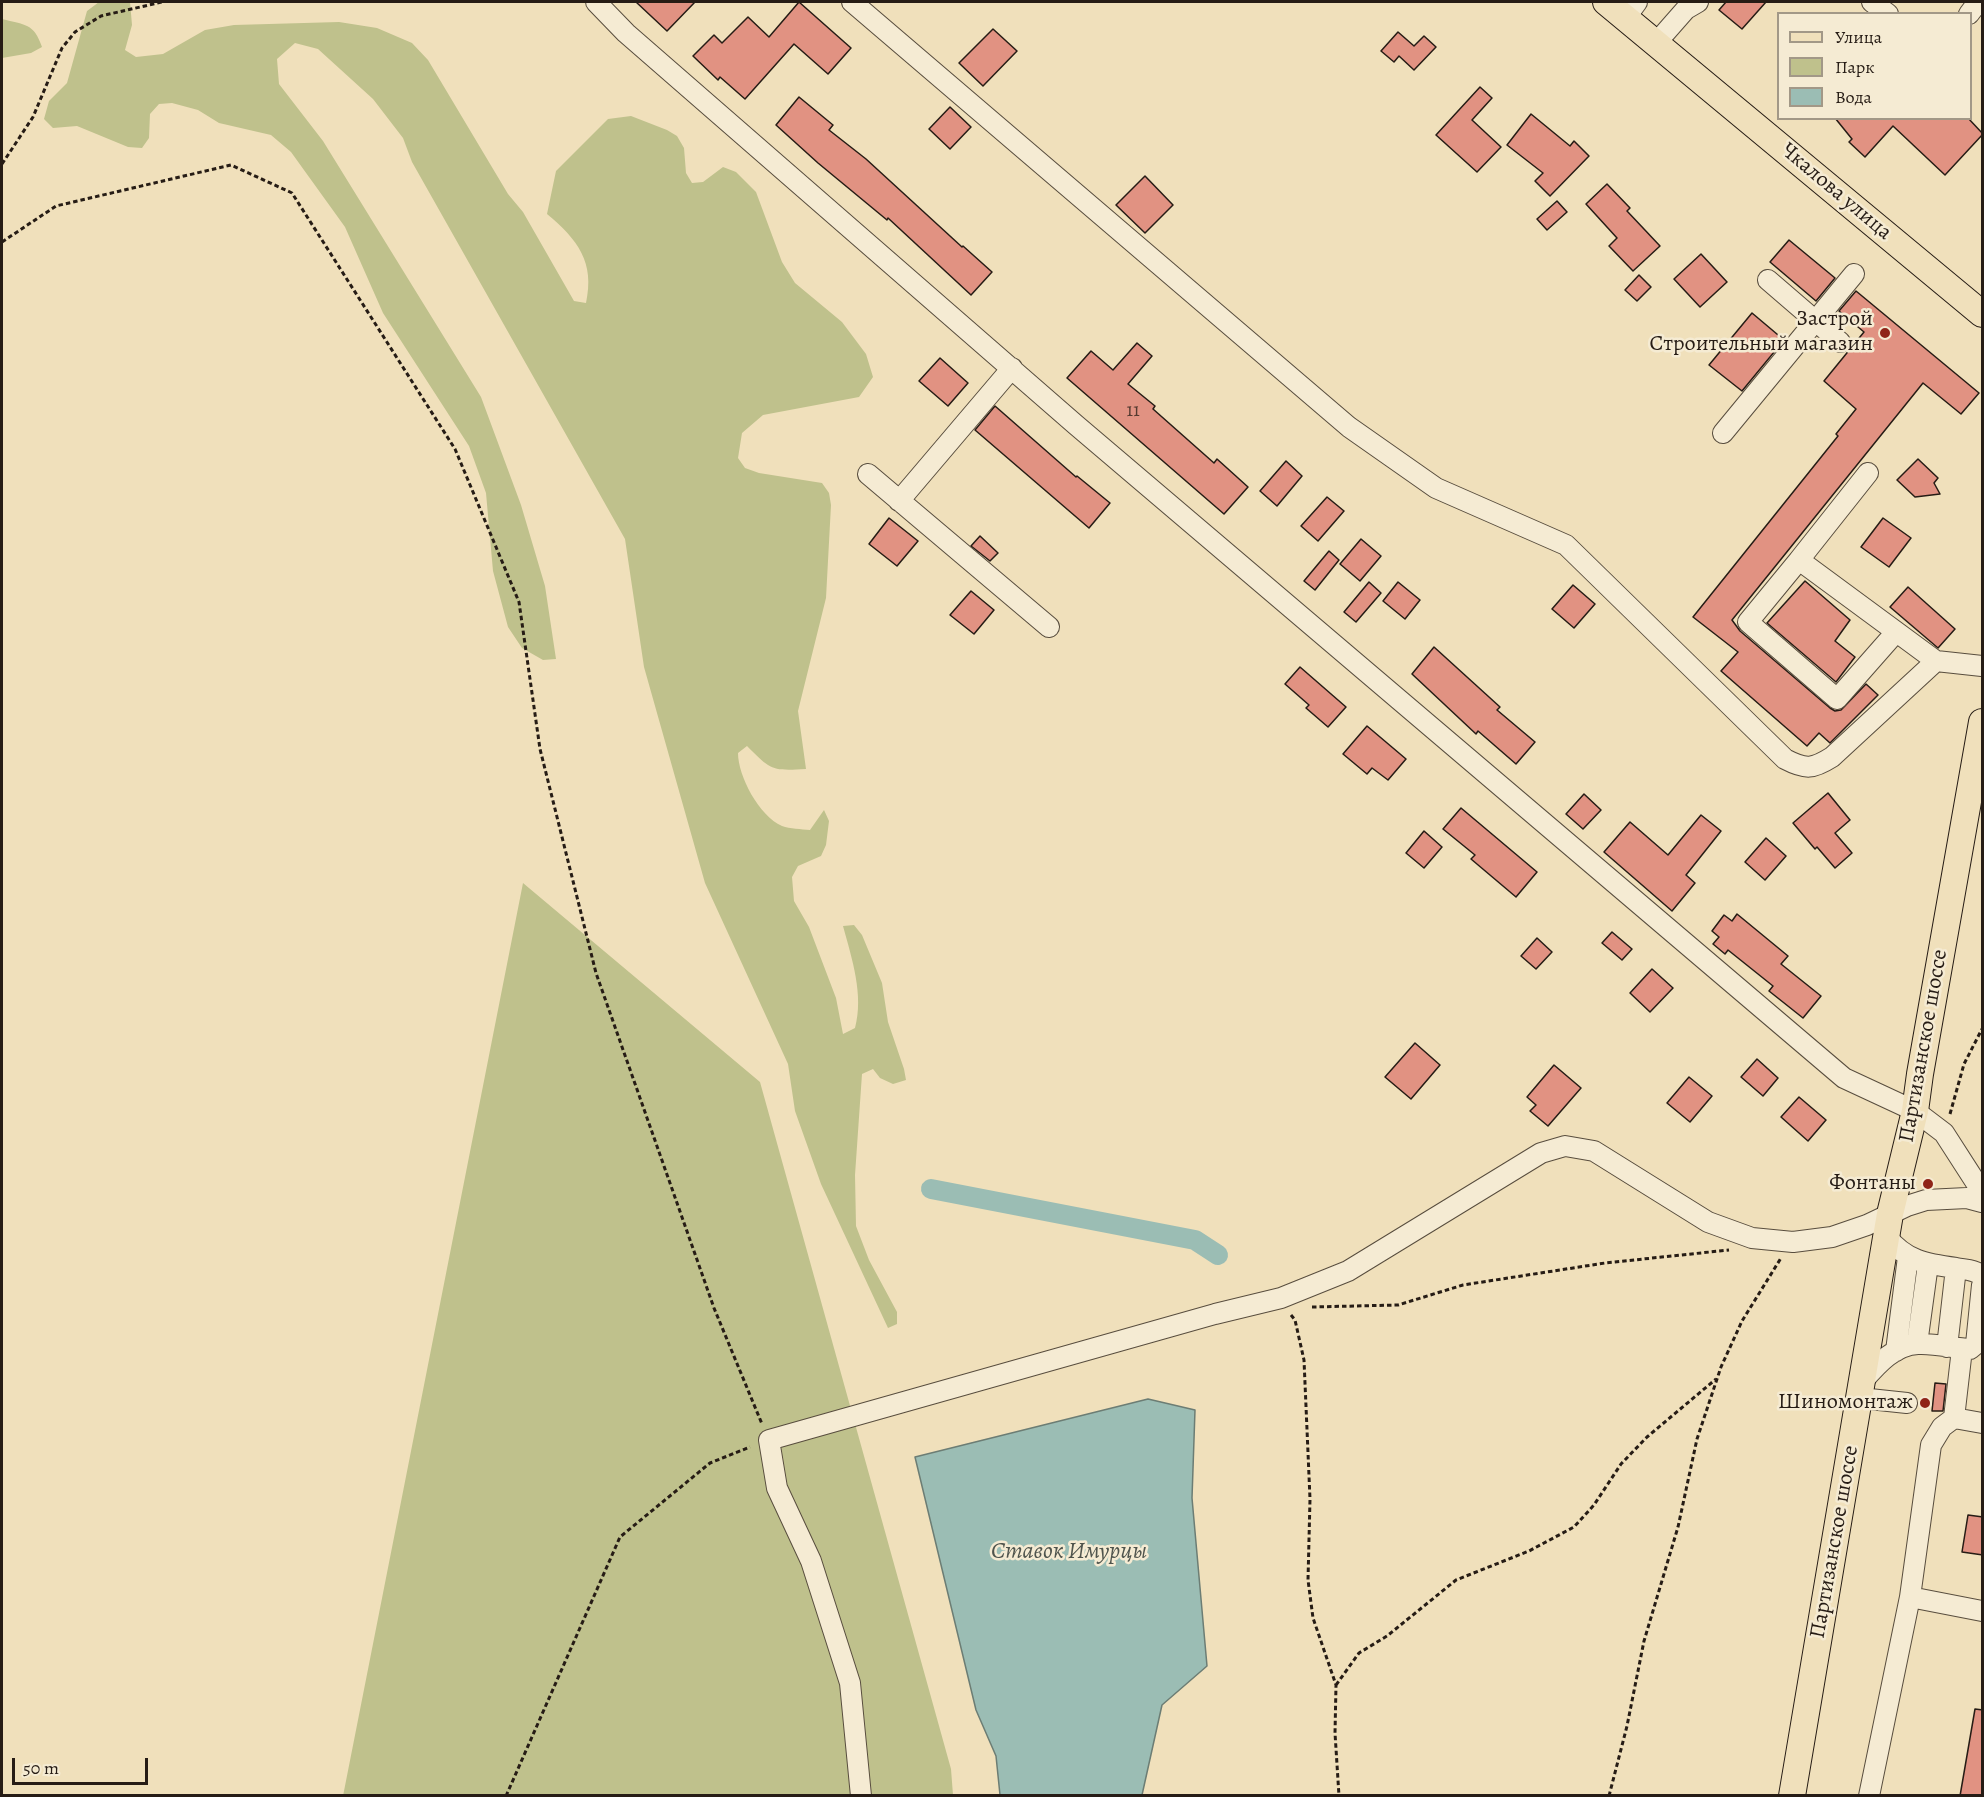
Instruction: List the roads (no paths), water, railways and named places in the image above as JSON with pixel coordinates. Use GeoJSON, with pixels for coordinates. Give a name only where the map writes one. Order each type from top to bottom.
{"type":"FeatureCollection","features":[{"type":"Feature","properties":{"kind":"main road","name":"Чкалова улица"},"geometry":{"type":"LineString","coordinates":[[1623,7],[1657,42],[1983,314]]}},
{"type":"Feature","properties":{"kind":"main road","name":"Партизанское шоссе"},"geometry":{"type":"LineString","coordinates":[[1792,1796],[1888,1225],[1915,1111],[1983,722]]}},
{"type":"Feature","properties":{"kind":"street"},"geometry":{"type":"LineString","coordinates":[[596,2],[635,41],[1094,441],[1844,1078],[1915,1111],[1944,1133],[1983,1192]]}},
{"type":"Feature","properties":{"kind":"street"},"geometry":{"type":"LineString","coordinates":[[852,2],[1349,427],[1436,488],[1566,544],[1785,759],[1799,767],[1816,767],[1832,757],[1936,661]]}},
{"type":"Feature","properties":{"kind":"street"},"geometry":{"type":"LineString","coordinates":[[1657,42],[1686,9],[1698,2]]}},
{"type":"Feature","properties":{"kind":"street"},"geometry":{"type":"LineString","coordinates":[[1872,2],[1885,12]]}},
{"type":"Feature","properties":{"kind":"street"},"geometry":{"type":"LineString","coordinates":[[1724,433],[1854,274]]}},
{"type":"Feature","properties":{"kind":"street"},"geometry":{"type":"LineString","coordinates":[[1768,280],[1840,342]]}},
{"type":"Feature","properties":{"kind":"street"},"geometry":{"type":"LineString","coordinates":[[899,501],[1012,369]]}},
{"type":"Feature","properties":{"kind":"street"},"geometry":{"type":"LineString","coordinates":[[1868,473],[1748,622],[1837,699],[1896,632]]}},
{"type":"Feature","properties":{"kind":"street"},"geometry":{"type":"LineString","coordinates":[[868,474],[1048,627]]}},
{"type":"Feature","properties":{"kind":"street"},"geometry":{"type":"LineString","coordinates":[[1799,560],[1936,661],[1983,666]]}},
{"type":"Feature","properties":{"kind":"street"},"geometry":{"type":"LineString","coordinates":[[861,1796],[850,1683],[810,1561],[777,1488],[769,1440],[1215,1314],[1281,1298],[1348,1271],[1541,1153],[1565,1146],[1594,1151],[1708,1222],[1752,1238],[1793,1242],[1832,1237],[1867,1225],[1888,1225],[1907,1206],[1926,1200],[1967,1198],[1983,1202]]}},
{"type":"Feature","properties":{"kind":"street"},"geometry":{"type":"LineString","coordinates":[[1888,1225],[1895,1247],[1908,1257],[1928,1264],[1976,1271],[1983,1276]]}},
{"type":"Feature","properties":{"kind":"street"},"geometry":{"type":"LineString","coordinates":[[1896,1351],[1908,1257]]}},
{"type":"Feature","properties":{"kind":"street"},"geometry":{"type":"LineString","coordinates":[[1917,1344],[1928,1264]]}},
{"type":"Feature","properties":{"kind":"street"},"geometry":{"type":"LineString","coordinates":[[1954,1418],[1956,1268]]}},
{"type":"Feature","properties":{"kind":"street"},"geometry":{"type":"LineString","coordinates":[[1907,1403],[1861,1390],[1877,1365],[1896,1351],[1917,1344],[1970,1349],[1976,1344],[1983,1285]]}},
{"type":"Feature","properties":{"kind":"street"},"geometry":{"type":"LineString","coordinates":[[1869,1796],[1910,1597],[1931,1444],[1942,1427],[1954,1418],[1983,1423]]}},
{"type":"Feature","properties":{"kind":"street"},"geometry":{"type":"LineString","coordinates":[[1910,1597],[1983,1611]]}},
{"type":"Feature","properties":{"kind":"water","name":"Ставок Имурцы"},"geometry":{"type":"Polygon","coordinates":[[[1148,1399],[1195,1410],[1192,1498],[1207,1666],[1162,1705],[1142,1795],[1000,1795],[996,1756],[976,1710],[915,1457],[1148,1399]]]}},
{"type":"Feature","properties":{"kind":"waterway"},"geometry":{"type":"LineString","coordinates":[[931,1189],[1195,1240],[1218,1255]]}},
{"type":"Feature","properties":{"kind":"place","name":"Застрой Строительный магазин"},"geometry":{"type":"Point","coordinates":[1885,333]}},
{"type":"Feature","properties":{"kind":"place","name":"Фонтаны"},"geometry":{"type":"Point","coordinates":[1928,1184]}},
{"type":"Feature","properties":{"kind":"place","name":"Шиномонтаж"},"geometry":{"type":"Point","coordinates":[1925,1403]}}]}
